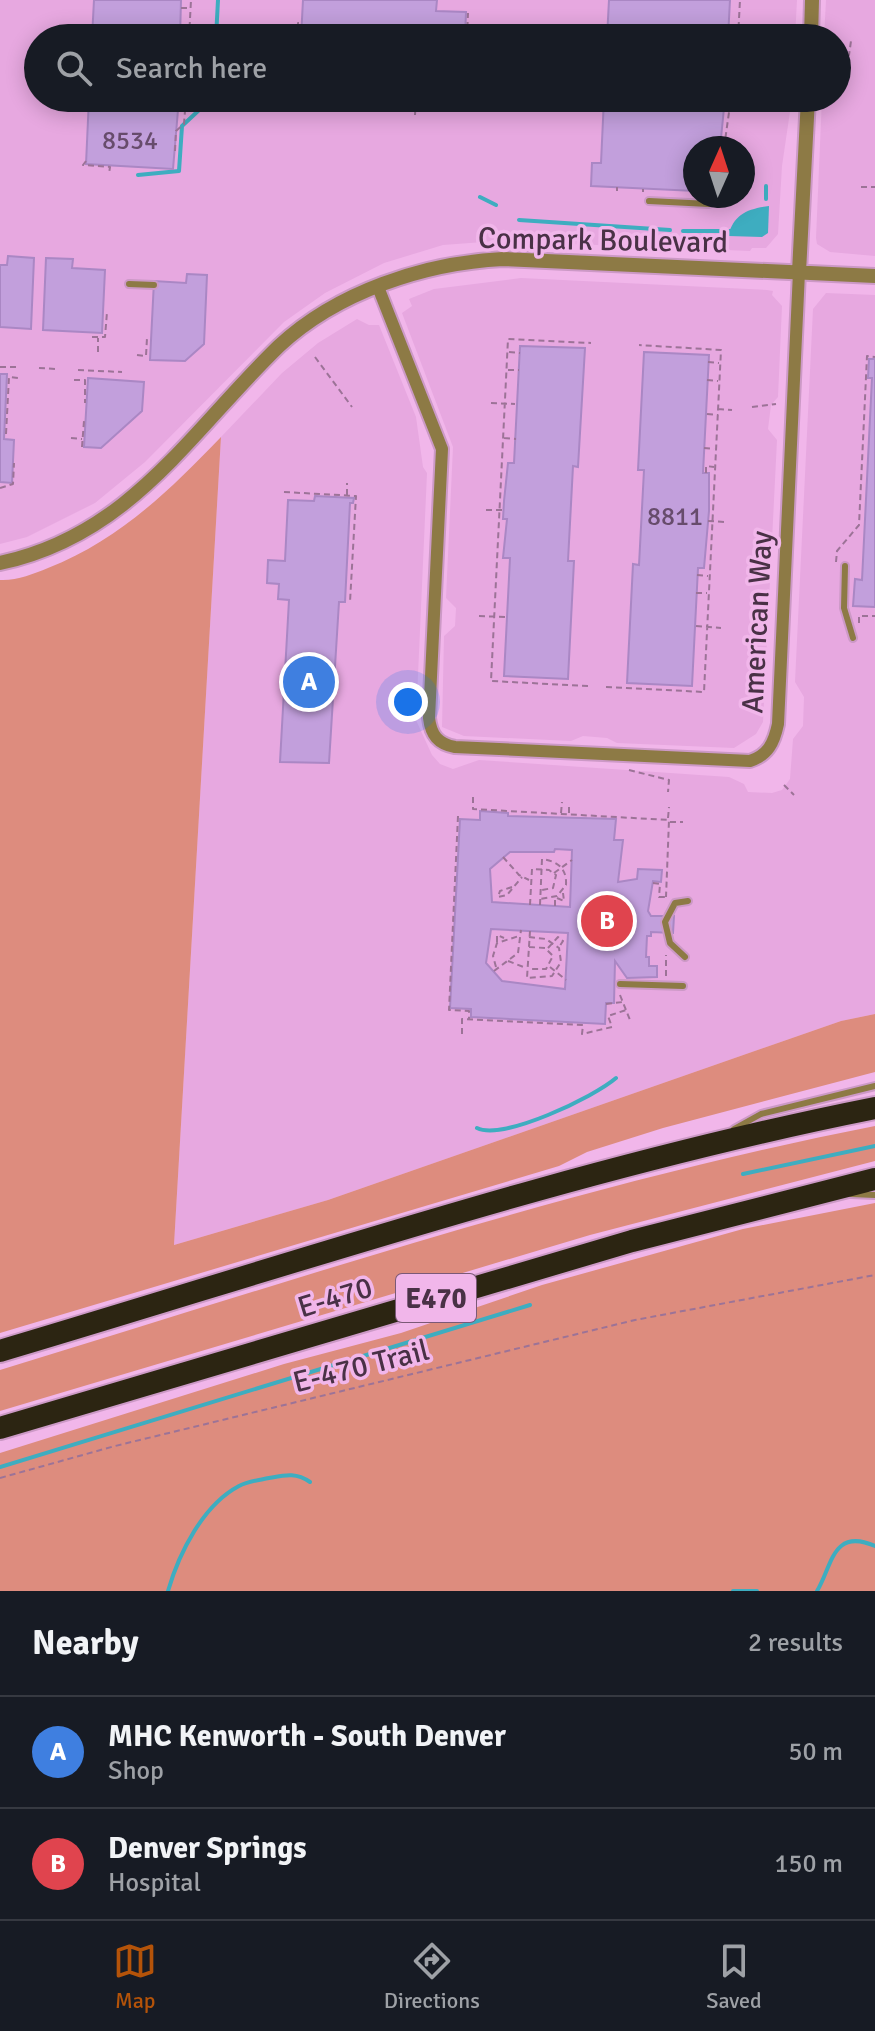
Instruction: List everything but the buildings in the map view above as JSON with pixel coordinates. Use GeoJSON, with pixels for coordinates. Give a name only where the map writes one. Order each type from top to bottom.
{"type":"FeatureCollection","features":[{"type":"Feature","properties":{"kind":"highway","name":"E-470"},"geometry":{"type":"LineString","coordinates":[[0,1351],[431,1222],[699,1148],[875,1108]]}},
{"type":"Feature","properties":{"kind":"highway","name":"E-470"},"geometry":{"type":"LineString","coordinates":[[0,1428],[632,1241],[875,1179]]}},
{"type":"Feature","properties":{"kind":"street"},"geometry":{"type":"LineString","coordinates":[[811,24],[812,0]]}},
{"type":"Feature","properties":{"kind":"street"},"geometry":{"type":"LineString","coordinates":[[799,272],[807,112]]}},
{"type":"Feature","properties":{"kind":"street","name":"Compark Boulevard"},"geometry":{"type":"LineString","coordinates":[[0,563],[55,545],[126,503],[169,466],[279,347],[331,310],[378,287],[431,268],[503,259],[875,276]]}},
{"type":"Feature","properties":{"kind":"street","name":"American Way"},"geometry":{"type":"LineString","coordinates":[[378,287],[442,449],[429,718],[437,740],[455,747],[750,761],[763,757],[771,746],[779,711],[799,272]]}},
{"type":"Feature","properties":{"kind":"lane"},"geometry":{"type":"LineString","coordinates":[[649,201],[683,203]]}},
{"type":"Feature","properties":{"kind":"lane"},"geometry":{"type":"LineString","coordinates":[[129,284],[154,285]]}},
{"type":"Feature","properties":{"kind":"lane"},"geometry":{"type":"LineString","coordinates":[[845,566],[844,608],[853,638]]}},
{"type":"Feature","properties":{"kind":"lane"},"geometry":{"type":"LineString","coordinates":[[685,957],[670,943],[665,922],[675,903],[688,901]]}},
{"type":"Feature","properties":{"kind":"lane"},"geometry":{"type":"LineString","coordinates":[[620,984],[683,986]]}},
{"type":"Feature","properties":{"kind":"lane"},"geometry":{"type":"LineString","coordinates":[[699,1148],[761,1114],[875,1086]]}},
{"type":"Feature","properties":{"kind":"lane"},"geometry":{"type":"LineString","coordinates":[[815,1193],[875,1195]]}},
{"type":"Feature","properties":{"kind":"path"},"geometry":{"type":"LineString","coordinates":[[190,24],[191,0]]}},
{"type":"Feature","properties":{"kind":"path"},"geometry":{"type":"LineString","coordinates":[[739,24],[740,0]]}},
{"type":"Feature","properties":{"kind":"path"},"geometry":{"type":"LineString","coordinates":[[181,8],[191,8]]}},
{"type":"Feature","properties":{"kind":"path"},"geometry":{"type":"LineString","coordinates":[[468,13],[468,24]]}},
{"type":"Feature","properties":{"kind":"path"},"geometry":{"type":"LineString","coordinates":[[298,24],[302,23]]}},
{"type":"Feature","properties":{"kind":"path"},"geometry":{"type":"LineString","coordinates":[[175,151],[176,131],[184,124],[185,112]]}},
{"type":"Feature","properties":{"kind":"path"},"geometry":{"type":"LineString","coordinates":[[724,136],[728,112]]}},
{"type":"Feature","properties":{"kind":"path"},"geometry":{"type":"LineString","coordinates":[[86,161],[83,165],[110,167],[109,174]]}},
{"type":"Feature","properties":{"kind":"path"},"geometry":{"type":"LineString","coordinates":[[861,187],[875,187]]}},
{"type":"Feature","properties":{"kind":"path"},"geometry":{"type":"LineString","coordinates":[[92,337],[105,337],[107,312]]}},
{"type":"Feature","properties":{"kind":"path"},"geometry":{"type":"LineString","coordinates":[[98,337],[98,352]]}},
{"type":"Feature","properties":{"kind":"path"},"geometry":{"type":"LineString","coordinates":[[137,355],[146,356],[147,338]]}},
{"type":"Feature","properties":{"kind":"path"},"geometry":{"type":"LineString","coordinates":[[588,686],[491,681],[508,339],[591,343]]}},
{"type":"Feature","properties":{"kind":"path"},"geometry":{"type":"LineString","coordinates":[[606,687],[704,692],[721,350],[639,345]]}},
{"type":"Feature","properties":{"kind":"path"},"geometry":{"type":"LineString","coordinates":[[507,352],[520,353]]}},
{"type":"Feature","properties":{"kind":"path"},"geometry":{"type":"LineString","coordinates":[[836,563],[837,551],[859,525],[867,356],[875,357]]}},
{"type":"Feature","properties":{"kind":"path"},"geometry":{"type":"LineString","coordinates":[[315,357],[352,407]]}},
{"type":"Feature","properties":{"kind":"path"},"geometry":{"type":"LineString","coordinates":[[708,362],[720,363]]}},
{"type":"Feature","properties":{"kind":"path"},"geometry":{"type":"LineString","coordinates":[[0,367],[17,367]]}},
{"type":"Feature","properties":{"kind":"path"},"geometry":{"type":"LineString","coordinates":[[39,368],[56,369]]}},
{"type":"Feature","properties":{"kind":"path"},"geometry":{"type":"LineString","coordinates":[[506,369],[519,370]]}},
{"type":"Feature","properties":{"kind":"path"},"geometry":{"type":"LineString","coordinates":[[78,370],[122,372]]}},
{"type":"Feature","properties":{"kind":"path"},"geometry":{"type":"LineString","coordinates":[[6,434],[9,377],[19,378]]}},
{"type":"Feature","properties":{"kind":"path"},"geometry":{"type":"LineString","coordinates":[[74,380],[85,380],[85,403]]}},
{"type":"Feature","properties":{"kind":"path"},"geometry":{"type":"LineString","coordinates":[[707,380],[720,381]]}},
{"type":"Feature","properties":{"kind":"path"},"geometry":{"type":"LineString","coordinates":[[491,403],[515,404]]}},
{"type":"Feature","properties":{"kind":"path"},"geometry":{"type":"LineString","coordinates":[[752,407],[776,404]]}},
{"type":"Feature","properties":{"kind":"path"},"geometry":{"type":"LineString","coordinates":[[718,409],[732,410]]}},
{"type":"Feature","properties":{"kind":"path"},"geometry":{"type":"LineString","coordinates":[[707,414],[718,415]]}},
{"type":"Feature","properties":{"kind":"path"},"geometry":{"type":"LineString","coordinates":[[82,447],[84,421]]}},
{"type":"Feature","properties":{"kind":"path"},"geometry":{"type":"LineString","coordinates":[[863,427],[870,428]]}},
{"type":"Feature","properties":{"kind":"path"},"geometry":{"type":"LineString","coordinates":[[71,438],[83,439]]}},
{"type":"Feature","properties":{"kind":"path"},"geometry":{"type":"LineString","coordinates":[[503,438],[516,439]]}},
{"type":"Feature","properties":{"kind":"path"},"geometry":{"type":"LineString","coordinates":[[704,448],[716,449]]}},
{"type":"Feature","properties":{"kind":"path"},"geometry":{"type":"LineString","coordinates":[[0,488],[13,484],[14,463]]}},
{"type":"Feature","properties":{"kind":"path"},"geometry":{"type":"LineString","coordinates":[[706,473],[706,466],[716,467]]}},
{"type":"Feature","properties":{"kind":"path"},"geometry":{"type":"LineString","coordinates":[[347,483],[347,496]]}},
{"type":"Feature","properties":{"kind":"path"},"geometry":{"type":"LineString","coordinates":[[861,486],[867,487]]}},
{"type":"Feature","properties":{"kind":"path"},"geometry":{"type":"LineString","coordinates":[[284,492],[356,496],[350,602]]}},
{"type":"Feature","properties":{"kind":"path"},"geometry":{"type":"LineString","coordinates":[[499,495],[506,495]]}},
{"type":"Feature","properties":{"kind":"path"},"geometry":{"type":"LineString","coordinates":[[707,500],[714,500]]}},
{"type":"Feature","properties":{"kind":"path"},"geometry":{"type":"LineString","coordinates":[[486,510],[504,510]]}},
{"type":"Feature","properties":{"kind":"path"},"geometry":{"type":"LineString","coordinates":[[708,521],[726,522]]}},
{"type":"Feature","properties":{"kind":"path"},"geometry":{"type":"LineString","coordinates":[[705,546],[712,546]]}},
{"type":"Feature","properties":{"kind":"path"},"geometry":{"type":"LineString","coordinates":[[697,575],[710,576]]}},
{"type":"Feature","properties":{"kind":"path"},"geometry":{"type":"LineString","coordinates":[[696,593],[709,594]]}},
{"type":"Feature","properties":{"kind":"path"},"geometry":{"type":"LineString","coordinates":[[867,607],[867,616]]}},
{"type":"Feature","properties":{"kind":"path"},"geometry":{"type":"LineString","coordinates":[[479,616],[505,617]]}},
{"type":"Feature","properties":{"kind":"path"},"geometry":{"type":"LineString","coordinates":[[859,627],[859,616],[875,616]]}},
{"type":"Feature","properties":{"kind":"path"},"geometry":{"type":"LineString","coordinates":[[696,626],[721,628]]}},
{"type":"Feature","properties":{"kind":"path"},"geometry":{"type":"LineString","coordinates":[[629,770],[669,780],[668,792]]}},
{"type":"Feature","properties":{"kind":"path"},"geometry":{"type":"LineString","coordinates":[[784,785],[794,795]]}},
{"type":"Feature","properties":{"kind":"path"},"geometry":{"type":"LineString","coordinates":[[473,797],[473,809],[683,822]]}},
{"type":"Feature","properties":{"kind":"path"},"geometry":{"type":"LineString","coordinates":[[561,814],[562,802]]}},
{"type":"Feature","properties":{"kind":"path"},"geometry":{"type":"LineString","coordinates":[[569,803],[569,815]]}},
{"type":"Feature","properties":{"kind":"path"},"geometry":{"type":"LineString","coordinates":[[662,905],[666,897],[669,807]]}},
{"type":"Feature","properties":{"kind":"path"},"geometry":{"type":"LineString","coordinates":[[458,816],[449,1010],[469,1011],[469,1019]]}},
{"type":"Feature","properties":{"kind":"path"},"geometry":{"type":"LineString","coordinates":[[503,857],[522,877],[531,884],[540,888],[553,888],[557,879],[554,873],[532,869],[531,884],[530,905]]}},
{"type":"Feature","properties":{"kind":"path"},"geometry":{"type":"LineString","coordinates":[[540,899],[556,897],[567,880],[561,866],[542,859],[540,888],[540,899],[540,905]]}},
{"type":"Feature","properties":{"kind":"path"},"geometry":{"type":"LineString","coordinates":[[554,873],[572,860]]}},
{"type":"Feature","properties":{"kind":"path"},"geometry":{"type":"LineString","coordinates":[[512,887],[522,877]]}},
{"type":"Feature","properties":{"kind":"path"},"geometry":{"type":"LineString","coordinates":[[653,883],[660,884],[659,897],[666,897]]}},
{"type":"Feature","properties":{"kind":"path"},"geometry":{"type":"LineString","coordinates":[[556,897],[564,901],[562,892]]}},
{"type":"Feature","properties":{"kind":"path"},"geometry":{"type":"LineString","coordinates":[[555,906],[556,897]]}},
{"type":"Feature","properties":{"kind":"path"},"geometry":{"type":"LineString","coordinates":[[504,938],[497,935],[493,956],[495,970],[520,947],[521,930]]}},
{"type":"Feature","properties":{"kind":"path"},"geometry":{"type":"LineString","coordinates":[[529,937],[546,939],[558,947],[561,962],[555,974],[548,978],[527,978],[529,937],[530,931]]}},
{"type":"Feature","properties":{"kind":"path"},"geometry":{"type":"LineString","coordinates":[[546,939],[547,932]]}},
{"type":"Feature","properties":{"kind":"path"},"geometry":{"type":"LineString","coordinates":[[497,943],[504,938],[521,936]]}},
{"type":"Feature","properties":{"kind":"path"},"geometry":{"type":"LineString","coordinates":[[547,949],[552,942],[561,938],[563,943],[558,947]]}},
{"type":"Feature","properties":{"kind":"path"},"geometry":{"type":"LineString","coordinates":[[520,947],[547,949],[553,956],[549,966]]}},
{"type":"Feature","properties":{"kind":"path"},"geometry":{"type":"LineString","coordinates":[[664,949],[666,980]]}},
{"type":"Feature","properties":{"kind":"path"},"geometry":{"type":"LineString","coordinates":[[508,961],[518,968],[549,966]]}},
{"type":"Feature","properties":{"kind":"path"},"geometry":{"type":"LineString","coordinates":[[549,966],[566,980]]}},
{"type":"Feature","properties":{"kind":"path"},"geometry":{"type":"LineString","coordinates":[[629,992],[619,991],[630,1020]]}},
{"type":"Feature","properties":{"kind":"path"},"geometry":{"type":"LineString","coordinates":[[606,1004],[623,1002]]}},
{"type":"Feature","properties":{"kind":"path"},"geometry":{"type":"LineString","coordinates":[[462,1034],[462,1019],[469,1019],[583,1025],[584,1036],[612,1027],[608,1016],[626,1010]]}},
{"type":"Feature","properties":{"kind":"path","name":"E-470 Trail"},"geometry":{"type":"LineString","coordinates":[[0,1478],[115,1446],[622,1323],[875,1275]]}},
{"type":"Feature","properties":{"kind":"shaded area"},"geometry":{"type":"Polygon","coordinates":[[[0,0],[797,0],[796,24],[24,24],[24,112],[790,112],[782,166],[778,234],[766,248],[752,248],[750,251],[497,241],[443,245],[384,263],[325,293],[284,322],[145,462],[95,503],[27,537],[0,544],[0,0]]]}},
{"type":"Feature","properties":{"kind":"shaded area"},"geometry":{"type":"Polygon","coordinates":[[[826,0],[875,0],[875,256],[830,252],[817,244],[821,112],[851,112],[851,24],[825,24],[826,0]]]}},
{"type":"Feature","properties":{"kind":"shaded area"},"geometry":{"type":"Polygon","coordinates":[[[769,206],[768,233],[762,237],[728,236],[734,222],[742,214],[769,206]]]}},
{"type":"Feature","properties":{"kind":"shaded area"},"geometry":{"type":"Polygon","coordinates":[[[521,278],[767,290],[773,291],[772,295],[782,306],[778,397],[771,405],[768,429],[777,440],[763,722],[756,734],[734,748],[617,743],[607,738],[583,736],[571,741],[464,736],[442,727],[444,636],[455,626],[456,608],[446,598],[453,447],[402,313],[412,306],[409,299],[434,289],[521,278]]]}},
{"type":"Feature","properties":{"kind":"shaded area"},"geometry":{"type":"Polygon","coordinates":[[[826,293],[875,295],[875,1014],[841,1021],[328,1200],[174,1245],[221,437],[282,373],[318,343],[357,319],[369,325],[379,325],[416,417],[423,467],[427,473],[416,720],[432,755],[440,764],[453,769],[479,760],[729,777],[744,784],[748,792],[772,793],[782,790],[790,779],[793,739],[803,726],[804,697],[795,682],[813,309],[826,293]]]}},
{"type":"Feature","properties":{"kind":"shaded area"},"geometry":{"type":"Polygon","coordinates":[[[221,437],[174,1245],[328,1200],[841,1021],[875,1014],[875,1072],[663,1128],[587,1152],[559,1166],[0,1333],[0,580],[36,573],[98,543],[162,495],[221,437]]]}},
{"type":"Feature","properties":{"kind":"shaded area"},"geometry":{"type":"Polygon","coordinates":[[[875,1126],[875,1161],[590,1235],[0,1411],[0,1370],[544,1205],[654,1176],[875,1126]]]}},
{"type":"Feature","properties":{"kind":"shaded area"},"geometry":{"type":"Polygon","coordinates":[[[875,1203],[875,1591],[0,1591],[0,1453],[284,1364],[401,1333],[542,1285],[743,1229],[875,1203]]]}},
{"type":"Feature","properties":{"kind":"waterway"},"geometry":{"type":"LineString","coordinates":[[217,24],[218,0]]}},
{"type":"Feature","properties":{"kind":"waterway"},"geometry":{"type":"LineString","coordinates":[[138,175],[179,171],[182,126],[197,112]]}},
{"type":"Feature","properties":{"kind":"waterway"},"geometry":{"type":"LineString","coordinates":[[766,186],[766,199]]}},
{"type":"Feature","properties":{"kind":"waterway"},"geometry":{"type":"LineString","coordinates":[[480,197],[496,205]]}},
{"type":"Feature","properties":{"kind":"waterway"},"geometry":{"type":"LineString","coordinates":[[519,220],[670,230]]}},
{"type":"Feature","properties":{"kind":"waterway"},"geometry":{"type":"LineString","coordinates":[[683,231],[734,231]]}},
{"type":"Feature","properties":{"kind":"waterway"},"geometry":{"type":"LineString","coordinates":[[477,1128],[490,1130],[527,1123],[589,1096],[616,1078]]}},
{"type":"Feature","properties":{"kind":"waterway"},"geometry":{"type":"LineString","coordinates":[[743,1174],[875,1146]]}},
{"type":"Feature","properties":{"kind":"waterway"},"geometry":{"type":"LineString","coordinates":[[0,1467],[530,1305]]}},
{"type":"Feature","properties":{"kind":"waterway"},"geometry":{"type":"LineString","coordinates":[[168,1591],[194,1531],[226,1494],[246,1483],[280,1476],[295,1476],[310,1482]]}},
{"type":"Feature","properties":{"kind":"waterway"},"geometry":{"type":"LineString","coordinates":[[817,1591],[842,1546],[861,1541],[875,1546]]}},
{"type":"Feature","properties":{"kind":"waterway"},"geometry":{"type":"LineString","coordinates":[[733,1591],[757,1591]]}},
{"type":"Feature","properties":{"kind":"place","name":"MHC Kenworth - South Denver"},"geometry":{"type":"Point","coordinates":[309,682]}},
{"type":"Feature","properties":{"kind":"place","name":"Denver Springs"},"geometry":{"type":"Point","coordinates":[607,921]}}]}
